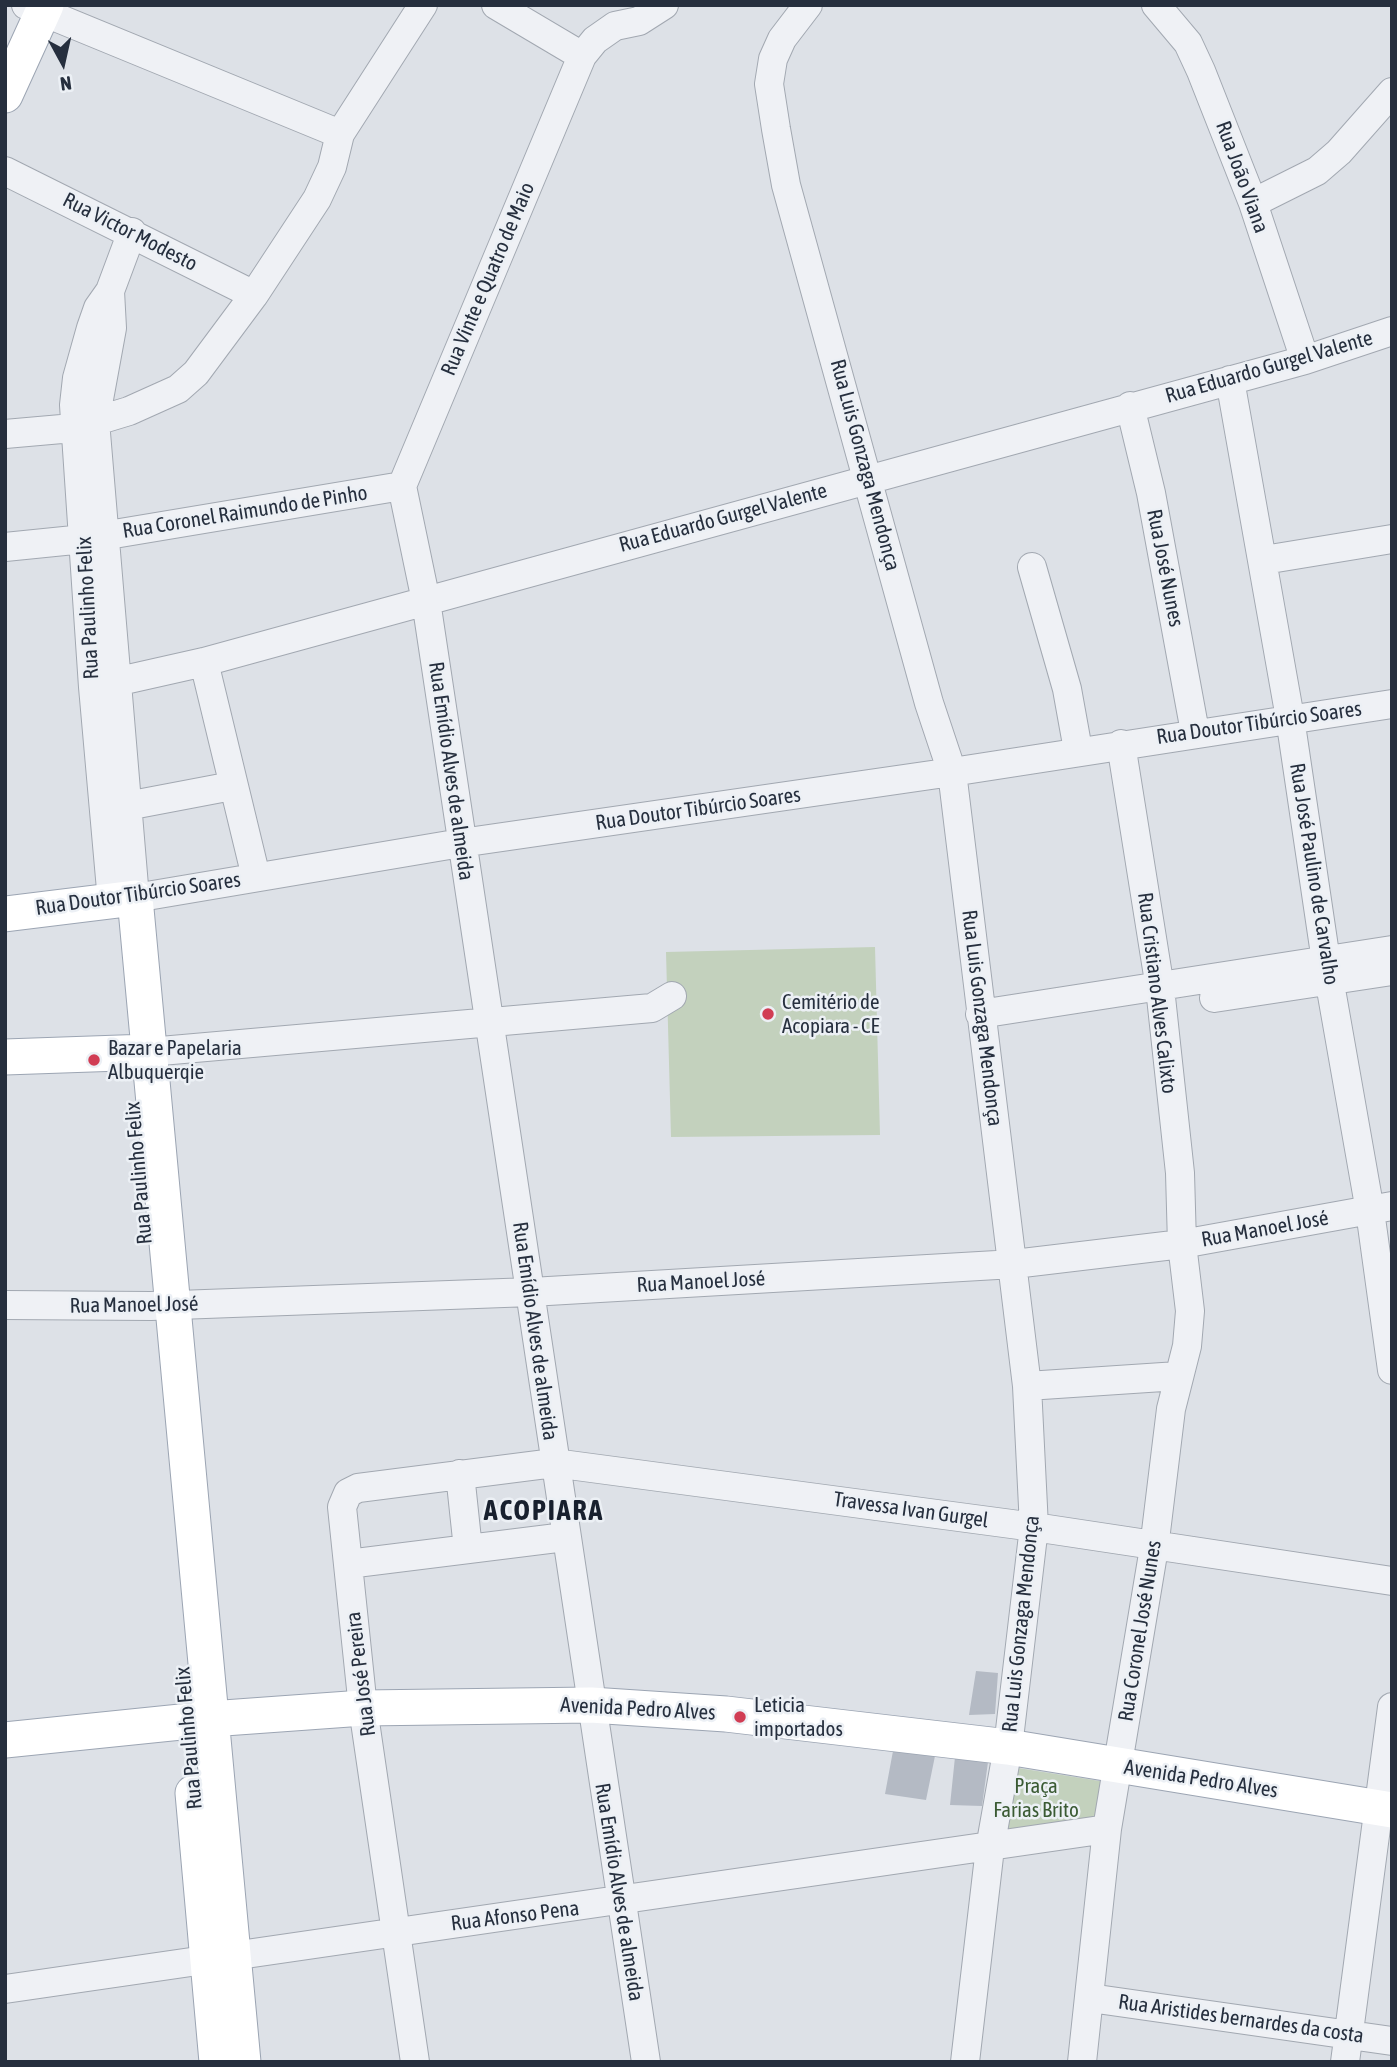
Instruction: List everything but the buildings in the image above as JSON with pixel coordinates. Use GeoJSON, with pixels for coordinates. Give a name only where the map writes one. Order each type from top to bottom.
{"type":"FeatureCollection","features":[{"type":"Feature","properties":{"kind":"main road"},"geometry":{"type":"LineString","coordinates":[[5,94],[38,8]]}},
{"type":"Feature","properties":{"kind":"main road","name":"Rua Doutor Tibúrcio Soares"},"geometry":{"type":"LineString","coordinates":[[5,914],[123,899]]}},
{"type":"Feature","properties":{"kind":"main road","name":"Rua Paulinho Felix"},"geometry":{"type":"LineString","coordinates":[[123,899],[220,1957],[217,2062]]}},
{"type":"Feature","properties":{"kind":"main road"},"geometry":{"type":"LineString","coordinates":[[5,1057],[139,1052]]}},
{"type":"Feature","properties":{"kind":"main road","name":"Avenida Pedro Alves"},"geometry":{"type":"LineString","coordinates":[[5,1740],[199,1720],[363,1709],[591,1705],[726,1714],[1008,1747],[1385,1809]]}},
{"type":"Feature","properties":{"kind":"main road","name":"Rua Paulinho Felix"},"geometry":{"type":"LineString","coordinates":[[220,1957],[243,2062]]}},
{"type":"Feature","properties":{"kind":"street"},"geometry":{"type":"LineString","coordinates":[[5,435],[84,425],[129,411],[178,389],[196,373],[254,295],[317,199],[332,167],[340,134],[423,5]]}},
{"type":"Feature","properties":{"kind":"street"},"geometry":{"type":"LineString","coordinates":[[496,5],[582,56]]}},
{"type":"Feature","properties":{"kind":"street","name":"Rua Vinte e Quatro de Maio"},"geometry":{"type":"LineString","coordinates":[[402,486],[582,56],[594,40],[615,26],[639,21],[664,5]]}},
{"type":"Feature","properties":{"kind":"street","name":"Rua Luis Gonzaga Mendonça"},"geometry":{"type":"LineString","coordinates":[[808,5],[782,39],[773,59],[769,84],[786,184],[929,703],[952,772],[1027,1386],[1034,1527],[1008,1747],[990,1848],[965,2062]]}},
{"type":"Feature","properties":{"kind":"street","name":"Rua João Viana"},"geometry":{"type":"LineString","coordinates":[[1156,5],[1188,44],[1253,203],[1305,360]]}},
{"type":"Feature","properties":{"kind":"street"},"geometry":{"type":"LineString","coordinates":[[38,8],[340,134]]}},
{"type":"Feature","properties":{"kind":"street"},"geometry":{"type":"LineString","coordinates":[[1253,203],[1317,171],[1339,152],[1392,92]]}},
{"type":"Feature","properties":{"kind":"street","name":"Rua Victor Modesto"},"geometry":{"type":"LineString","coordinates":[[5,171],[254,295]]}},
{"type":"Feature","properties":{"kind":"street","name":"Rua Paulinho Felix"},"geometry":{"type":"LineString","coordinates":[[123,899],[84,425],[113,328],[110,291],[132,232]]}},
{"type":"Feature","properties":{"kind":"street","name":"Rua Eduardo Gurgel Valente"},"geometry":{"type":"LineString","coordinates":[[105,685],[204,662],[1305,360],[1392,331]]}},
{"type":"Feature","properties":{"kind":"street","name":"Rua José Paulino de Carvalho"},"geometry":{"type":"LineString","coordinates":[[1230,380],[1264,560],[1328,971],[1381,1208],[1392,1370]]}},
{"type":"Feature","properties":{"kind":"street","name":"Rua José Nunes"},"geometry":{"type":"LineString","coordinates":[[1130,406],[1151,493],[1195,732]]}},
{"type":"Feature","properties":{"kind":"street"},"geometry":{"type":"LineString","coordinates":[[402,486],[426,601]]}},
{"type":"Feature","properties":{"kind":"street","name":"Rua Coronel Raimundo de Pinho"},"geometry":{"type":"LineString","coordinates":[[5,547],[94,537],[402,486]]}},
{"type":"Feature","properties":{"kind":"street"},"geometry":{"type":"LineString","coordinates":[[1264,560],[1392,539]]}},
{"type":"Feature","properties":{"kind":"street"},"geometry":{"type":"LineString","coordinates":[[1032,567],[1067,689],[1078,750]]}},
{"type":"Feature","properties":{"kind":"street","name":"Rua Emídio Alves de almeida"},"geometry":{"type":"LineString","coordinates":[[426,601],[487,1022],[531,1292],[565,1537],[646,2062]]}},
{"type":"Feature","properties":{"kind":"street"},"geometry":{"type":"LineString","coordinates":[[204,662],[256,877]]}},
{"type":"Feature","properties":{"kind":"street","name":"Rua Doutor Tibúrcio Soares"},"geometry":{"type":"LineString","coordinates":[[123,899],[461,843],[952,772],[1078,750],[1392,704]]}},
{"type":"Feature","properties":{"kind":"street","name":"Rua Cristiano Alves Calixto"},"geometry":{"type":"LineString","coordinates":[[1121,744],[1160,997],[1180,1173],[1182,1244]]}},
{"type":"Feature","properties":{"kind":"street"},"geometry":{"type":"LineString","coordinates":[[117,809],[232,786]]}},
{"type":"Feature","properties":{"kind":"street"},"geometry":{"type":"LineString","coordinates":[[1328,971],[1392,950]]}},
{"type":"Feature","properties":{"kind":"street"},"geometry":{"type":"LineString","coordinates":[[981,1024],[1328,971],[1392,971]]}},
{"type":"Feature","properties":{"kind":"street"},"geometry":{"type":"LineString","coordinates":[[139,1052],[652,1008],[671,996]]}},
{"type":"Feature","properties":{"kind":"street","name":"Rua Manoel José"},"geometry":{"type":"LineString","coordinates":[[5,1306],[162,1306],[531,1292],[1014,1264],[1182,1244],[1381,1208]]}},
{"type":"Feature","properties":{"kind":"street","name":"Rua Coronel José Nunes"},"geometry":{"type":"LineString","coordinates":[[1074,2061],[1090,1998],[1107,1829],[1154,1548],[1178,1376],[1187,1346],[1190,1311],[1182,1244]]}},
{"type":"Feature","properties":{"kind":"street"},"geometry":{"type":"LineString","coordinates":[[1027,1386],[1178,1376]]}},
{"type":"Feature","properties":{"kind":"street","name":"Rua José Pereira"},"geometry":{"type":"LineString","coordinates":[[415,2062],[398,1931],[363,1709],[342,1507],[348,1493],[358,1488],[554,1463]]}},
{"type":"Feature","properties":{"kind":"street","name":"Travessa Ivan Gurgel"},"geometry":{"type":"LineString","coordinates":[[554,1463],[1034,1527],[1154,1548],[1392,1581]]}},
{"type":"Feature","properties":{"kind":"street"},"geometry":{"type":"LineString","coordinates":[[460,1474],[468,1549]]}},
{"type":"Feature","properties":{"kind":"street"},"geometry":{"type":"LineString","coordinates":[[348,1564],[565,1537]]}},
{"type":"Feature","properties":{"kind":"street"},"geometry":{"type":"LineString","coordinates":[[1347,2048],[1385,1809],[1392,1707]]}},
{"type":"Feature","properties":{"kind":"street","name":"Rua Afonso Pena"},"geometry":{"type":"LineString","coordinates":[[5,1989],[398,1931],[620,1902],[1107,1829]]}},
{"type":"Feature","properties":{"kind":"street","name":"Rua Aristides bernardes da costa"},"geometry":{"type":"LineString","coordinates":[[1090,1998],[1347,2048],[1392,2041]]}},
{"type":"Feature","properties":{"kind":"green space"},"geometry":{"type":"Polygon","coordinates":[[[875,947],[880,1135],[671,1137],[666,952],[875,947]]]}},
{"type":"Feature","properties":{"kind":"green space","name":"Praça Farias Brito"},"geometry":{"type":"Polygon","coordinates":[[[1012,1767],[1106,1782],[1098,1816],[1003,1831],[1012,1767]]]}},
{"type":"Feature","properties":{"kind":"place","name":"Cemitério de Acopiara - CE"},"geometry":{"type":"Point","coordinates":[768,1014]}},
{"type":"Feature","properties":{"kind":"place","name":"Bazar e Papelaria Albuquerqie"},"geometry":{"type":"Point","coordinates":[94,1060]}},
{"type":"Feature","properties":{"kind":"place","name":"Leticia importados"},"geometry":{"type":"Point","coordinates":[740,1717]}},
{"type":"Feature","properties":{"kind":"district","name":"ACOPIARA"},"geometry":{"type":"Point","coordinates":[544,1511]}}]}
